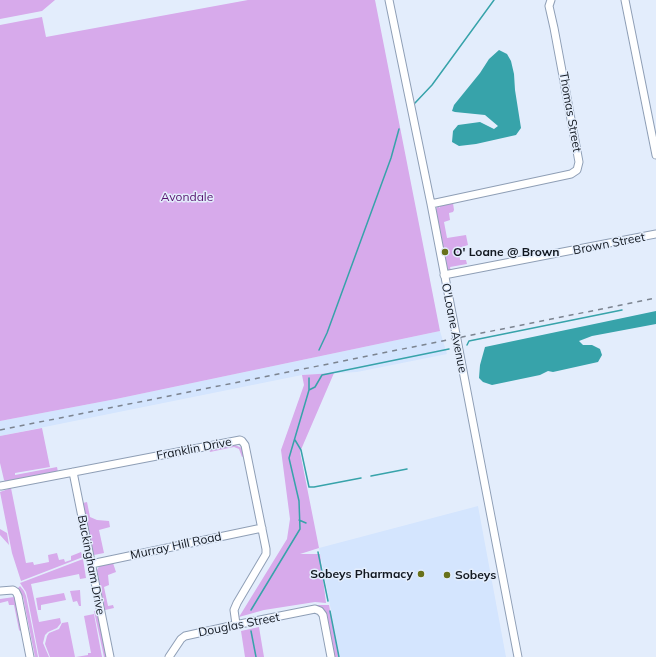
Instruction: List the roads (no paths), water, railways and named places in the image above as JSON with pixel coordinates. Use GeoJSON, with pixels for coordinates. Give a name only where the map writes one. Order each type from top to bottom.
{"type":"FeatureCollection","features":[{"type":"Feature","properties":{"kind":"street","name":"O'Loane Avenue"},"geometry":{"type":"LineString","coordinates":[[390,0],[431,204],[518,657]]}},
{"type":"Feature","properties":{"kind":"street","name":"Thomas Street"},"geometry":{"type":"LineString","coordinates":[[431,204],[571,174],[577,170],[579,162],[549,6],[551,0]]}},
{"type":"Feature","properties":{"kind":"street"},"geometry":{"type":"LineString","coordinates":[[625,0],[656,155]]}},
{"type":"Feature","properties":{"kind":"street","name":"Brown Street"},"geometry":{"type":"LineString","coordinates":[[444,275],[656,234]]}},
{"type":"Feature","properties":{"kind":"street","name":"Franklin Drive"},"geometry":{"type":"LineString","coordinates":[[1,486],[240,440],[245,445],[266,554],[237,603],[234,610],[236,624]]}},
{"type":"Feature","properties":{"kind":"street","name":"Buckingham Drive"},"geometry":{"type":"LineString","coordinates":[[73,472],[110,657]]}},
{"type":"Feature","properties":{"kind":"street","name":"Murray Hill Road"},"geometry":{"type":"LineString","coordinates":[[91,564],[262,528]]}},
{"type":"Feature","properties":{"kind":"street"},"geometry":{"type":"LineString","coordinates":[[0,591],[13,590],[18,596],[30,657]]}},
{"type":"Feature","properties":{"kind":"street","name":"Douglas Street"},"geometry":{"type":"LineString","coordinates":[[169,657],[180,639],[185,636],[236,624],[315,609],[323,614],[331,657]]}},
{"type":"Feature","properties":{"kind":"water"},"geometry":{"type":"Polygon","coordinates":[[[499,50],[507,54],[511,61],[521,128],[516,135],[476,144],[459,146],[452,142],[453,131],[458,125],[480,122],[494,129],[498,126],[485,115],[452,111],[454,105],[480,73],[489,59],[499,50]]]}},
{"type":"Feature","properties":{"kind":"water"},"geometry":{"type":"Polygon","coordinates":[[[656,311],[656,324],[592,336],[579,341],[583,345],[592,345],[600,349],[602,355],[598,362],[553,372],[548,371],[540,375],[492,385],[483,382],[479,378],[480,365],[485,347],[656,311]]]}},
{"type":"Feature","properties":{"kind":"waterway"},"geometry":{"type":"LineString","coordinates":[[415,103],[432,85],[494,0]]}},
{"type":"Feature","properties":{"kind":"waterway"},"geometry":{"type":"LineString","coordinates":[[319,350],[327,333],[391,158],[399,129]]}},
{"type":"Feature","properties":{"kind":"waterway"},"geometry":{"type":"LineString","coordinates":[[467,345],[469,341],[622,310]]}},
{"type":"Feature","properties":{"kind":"waterway"},"geometry":{"type":"LineString","coordinates":[[309,390],[315,387],[322,375],[449,349]]}},
{"type":"Feature","properties":{"kind":"waterway"},"geometry":{"type":"LineString","coordinates":[[251,610],[300,529],[299,501],[289,458],[309,390],[309,378]]}},
{"type":"Feature","properties":{"kind":"waterway"},"geometry":{"type":"LineString","coordinates":[[295,440],[301,450],[309,487],[361,478]]}},
{"type":"Feature","properties":{"kind":"waterway"},"geometry":{"type":"LineString","coordinates":[[371,476],[407,469]]}},
{"type":"Feature","properties":{"kind":"waterway"},"geometry":{"type":"LineString","coordinates":[[299,520],[306,523]]}},
{"type":"Feature","properties":{"kind":"waterway"},"geometry":{"type":"LineString","coordinates":[[318,552],[328,601]]}},
{"type":"Feature","properties":{"kind":"waterway"},"geometry":{"type":"LineString","coordinates":[[330,611],[339,657]]}},
{"type":"Feature","properties":{"kind":"waterway"},"geometry":{"type":"LineString","coordinates":[[251,631],[256,657]]}},
{"type":"Feature","properties":{"kind":"railway"},"geometry":{"type":"LineString","coordinates":[[0,430],[656,298]]}},
{"type":"Feature","properties":{"kind":"place","name":"O' Loane @ Brown"},"geometry":{"type":"Point","coordinates":[445,252]}},
{"type":"Feature","properties":{"kind":"place","name":"Sobeys Pharmacy"},"geometry":{"type":"Point","coordinates":[421,574]}},
{"type":"Feature","properties":{"kind":"place","name":"Sobeys"},"geometry":{"type":"Point","coordinates":[447,575]}},
{"type":"Feature","properties":{"kind":"park label","name":"Avondale"},"geometry":{"type":"Point","coordinates":[187,197]}}]}
